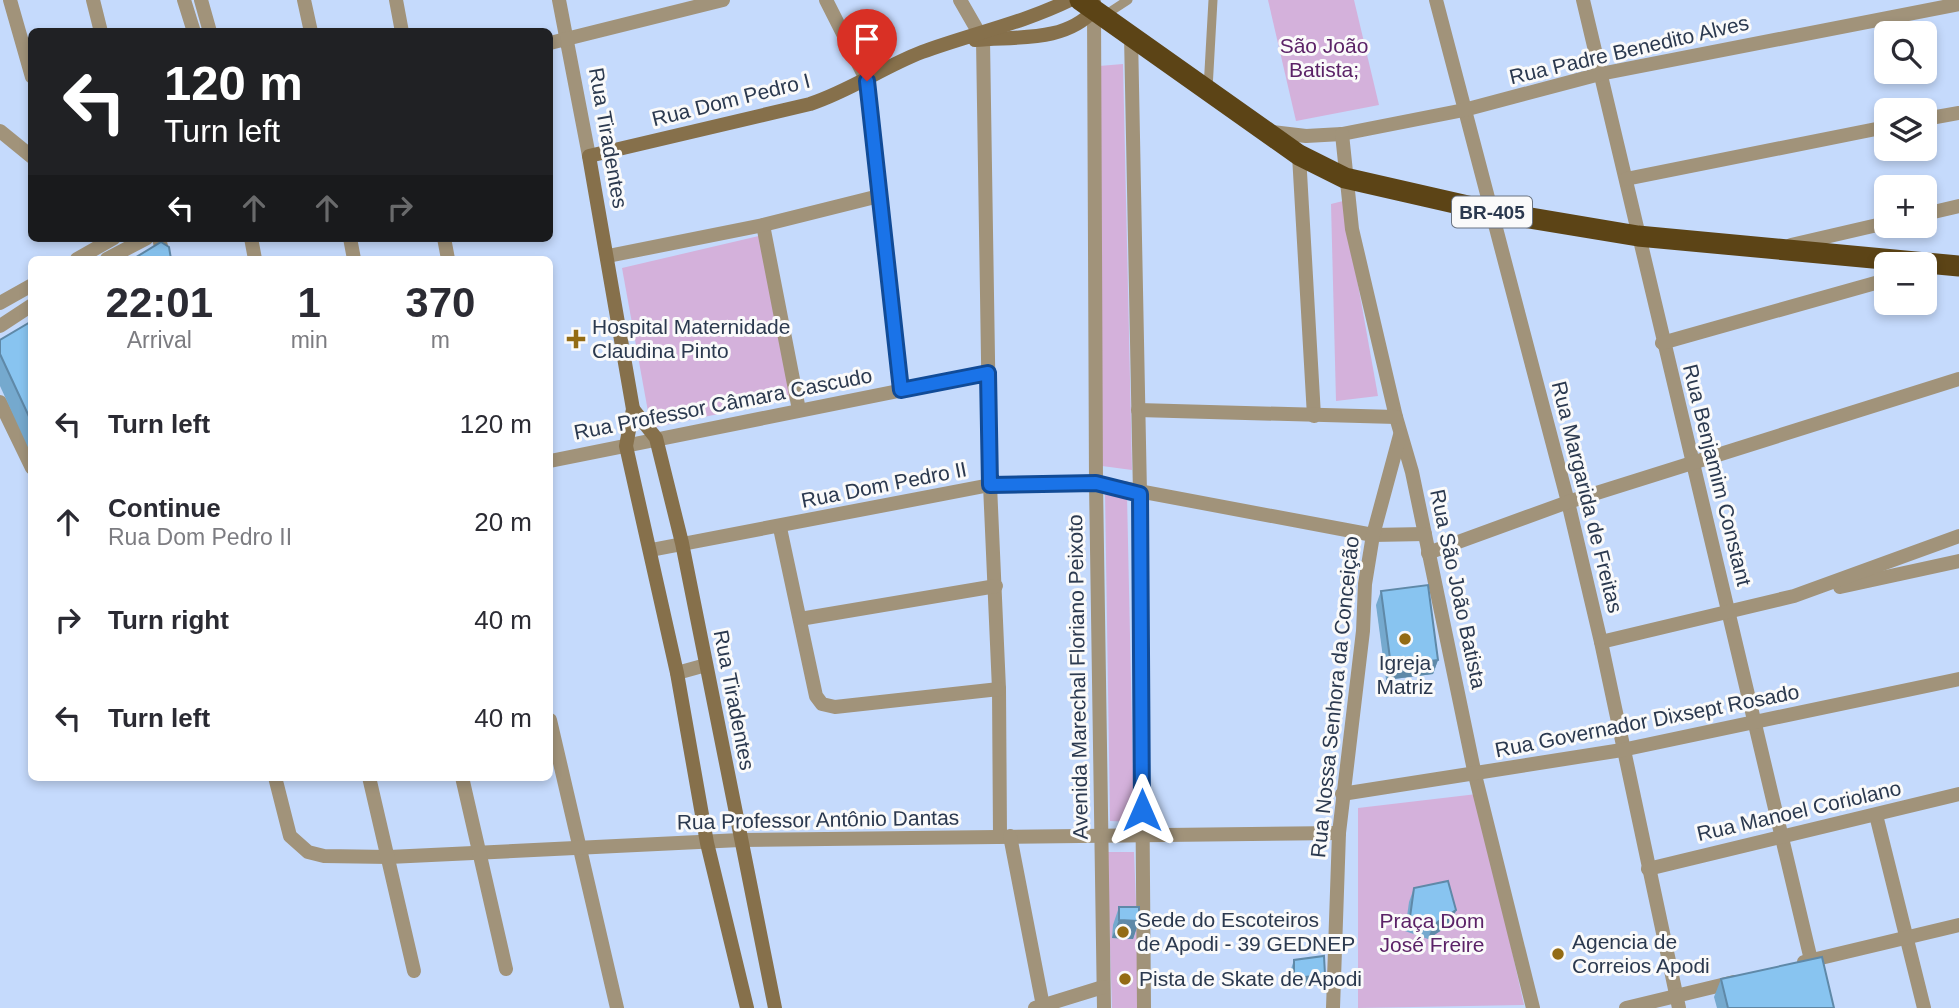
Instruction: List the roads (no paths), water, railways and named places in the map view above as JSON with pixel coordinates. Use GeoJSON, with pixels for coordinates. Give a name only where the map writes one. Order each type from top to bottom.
{"type":"FeatureCollection","features":[{"type":"Feature","properties":{"kind":"highway","name":"BR-405"},"geometry":{"type":"LineString","coordinates":[[1093,6],[1299,155],[1345,178],[1494,212],[1638,236],[1943,266]]}},
{"type":"Feature","properties":{"kind":"street"},"geometry":{"type":"LineString","coordinates":[[10,0],[28,63]]}},
{"type":"Feature","properties":{"kind":"street"},"geometry":{"type":"LineString","coordinates":[[93,0],[101,28]]}},
{"type":"Feature","properties":{"kind":"street"},"geometry":{"type":"LineString","coordinates":[[184,0],[193,28]]}},
{"type":"Feature","properties":{"kind":"street"},"geometry":{"type":"LineString","coordinates":[[201,0],[209,28]]}},
{"type":"Feature","properties":{"kind":"street"},"geometry":{"type":"LineString","coordinates":[[304,0],[310,28]]}},
{"type":"Feature","properties":{"kind":"street"},"geometry":{"type":"LineString","coordinates":[[396,0],[401,28]]}},
{"type":"Feature","properties":{"kind":"street","name":"Rua Tiradentes"},"geometry":{"type":"LineString","coordinates":[[559,0],[608,256],[633,409],[626,446],[677,673],[707,843],[747,1008]]}},
{"type":"Feature","properties":{"kind":"street"},"geometry":{"type":"LineString","coordinates":[[553,42],[697,3],[723,0]]}},
{"type":"Feature","properties":{"kind":"street"},"geometry":{"type":"LineString","coordinates":[[825,0],[867,81],[901,390]]}},
{"type":"Feature","properties":{"kind":"street"},"geometry":{"type":"LineString","coordinates":[[960,0],[982,36],[990,485],[1005,836],[1039,1007],[1102,987]]}},
{"type":"Feature","properties":{"kind":"street","name":"Rua Dom Pedro I"},"geometry":{"type":"LineString","coordinates":[[589,156],[810,104],[867,81],[899,61],[982,36],[1070,0]]}},
{"type":"Feature","properties":{"kind":"street","name":"Rua Margarida de Freitas"},"geometry":{"type":"LineString","coordinates":[[1436,0],[1494,212],[1568,502],[1601,642],[1677,1003]]}},
{"type":"Feature","properties":{"kind":"street","name":"Rua Benjamim Constant"},"geometry":{"type":"LineString","coordinates":[[1583,0],[1662,343],[1729,610],[1780,837],[1811,960]]}},
{"type":"Feature","properties":{"kind":"street","name":"Rua Padre Benedito Alves"},"geometry":{"type":"LineString","coordinates":[[1267,131],[1306,136],[1342,134],[1464,110],[1600,74],[1959,4]]}},
{"type":"Feature","properties":{"kind":"street","name":"Rua Dom Pedro I"},"geometry":{"type":"LineString","coordinates":[[982,36],[1055,33],[1080,22],[1093,6]]}},
{"type":"Feature","properties":{"kind":"street","name":"Avenida Marechal Floriano Peixoto"},"geometry":{"type":"LineString","coordinates":[[1093,6],[1096,483],[1104,1008]]}},
{"type":"Feature","properties":{"kind":"street"},"geometry":{"type":"LineString","coordinates":[[1131,35],[1140,494],[1144,1008]]}},
{"type":"Feature","properties":{"kind":"street"},"geometry":{"type":"LineString","coordinates":[[1937,118],[1959,113]]}},
{"type":"Feature","properties":{"kind":"street"},"geometry":{"type":"LineString","coordinates":[[1626,179],[1874,129]]}},
{"type":"Feature","properties":{"kind":"street"},"geometry":{"type":"LineString","coordinates":[[0,131],[28,154]]}},
{"type":"Feature","properties":{"kind":"street","name":"Rua São João Batista"},"geometry":{"type":"LineString","coordinates":[[1342,134],[1352,229],[1400,435],[1412,472],[1475,775],[1533,1008]]}},
{"type":"Feature","properties":{"kind":"street"},"geometry":{"type":"LineString","coordinates":[[1299,155],[1314,416]]}},
{"type":"Feature","properties":{"kind":"street"},"geometry":{"type":"LineString","coordinates":[[608,256],[763,225],[880,196]]}},
{"type":"Feature","properties":{"kind":"street"},"geometry":{"type":"LineString","coordinates":[[1937,211],[1959,206]]}},
{"type":"Feature","properties":{"kind":"street"},"geometry":{"type":"LineString","coordinates":[[763,225],[799,410]]}},
{"type":"Feature","properties":{"kind":"street"},"geometry":{"type":"LineString","coordinates":[[1780,248],[1874,226]]}},
{"type":"Feature","properties":{"kind":"street"},"geometry":{"type":"LineString","coordinates":[[82,256],[107,242]]}},
{"type":"Feature","properties":{"kind":"street"},"geometry":{"type":"LineString","coordinates":[[112,256],[134,242]]}},
{"type":"Feature","properties":{"kind":"street"},"geometry":{"type":"LineString","coordinates":[[1662,343],[1874,283]]}},
{"type":"Feature","properties":{"kind":"street"},"geometry":{"type":"LineString","coordinates":[[0,303],[28,287]]}},
{"type":"Feature","properties":{"kind":"street"},"geometry":{"type":"LineString","coordinates":[[0,326],[28,308]]}},
{"type":"Feature","properties":{"kind":"street","name":"Rua Professor Câmara Cascudo"},"geometry":{"type":"LineString","coordinates":[[553,460],[988,373]]}},
{"type":"Feature","properties":{"kind":"street"},"geometry":{"type":"LineString","coordinates":[[1428,553],[1568,502],[1959,379]]}},
{"type":"Feature","properties":{"kind":"street"},"geometry":{"type":"LineString","coordinates":[[0,402],[28,460]]}},
{"type":"Feature","properties":{"kind":"street","name":"Rua Tiradentes"},"geometry":{"type":"LineString","coordinates":[[633,409],[656,438],[682,543],[775,1008]]}},
{"type":"Feature","properties":{"kind":"street"},"geometry":{"type":"LineString","coordinates":[[1138,410],[1396,417]]}},
{"type":"Feature","properties":{"kind":"street","name":"Rua Nossa Senhora da Conceição"},"geometry":{"type":"LineString","coordinates":[[1333,1008],[1342,794],[1373,535],[1400,435]]}},
{"type":"Feature","properties":{"kind":"street","name":"Rua Dom Pedro II"},"geometry":{"type":"LineString","coordinates":[[651,550],[780,528],[990,485],[1096,483],[1140,494],[1373,535],[1425,534]]}},
{"type":"Feature","properties":{"kind":"street"},"geometry":{"type":"LineString","coordinates":[[780,528],[820,702],[835,707],[999,689]]}},
{"type":"Feature","properties":{"kind":"street"},"geometry":{"type":"LineString","coordinates":[[1794,596],[1959,536]]}},
{"type":"Feature","properties":{"kind":"street"},"geometry":{"type":"LineString","coordinates":[[1601,642],[1729,610],[1959,561]]}},
{"type":"Feature","properties":{"kind":"street"},"geometry":{"type":"LineString","coordinates":[[800,619],[996,586]]}},
{"type":"Feature","properties":{"kind":"street"},"geometry":{"type":"LineString","coordinates":[[677,673],[706,665]]}},
{"type":"Feature","properties":{"kind":"street","name":"Rua Governador Dixsept Rosado"},"geometry":{"type":"LineString","coordinates":[[1342,794],[1622,750],[1959,678]]}},
{"type":"Feature","properties":{"kind":"street"},"geometry":{"type":"LineString","coordinates":[[553,733],[617,1008]]}},
{"type":"Feature","properties":{"kind":"street","name":"Rua Professor Antônio Dantas"},"geometry":{"type":"LineString","coordinates":[[276,781],[286,827],[301,847],[324,856],[389,857],[479,850],[740,840],[1005,836],[1102,838],[1339,833]]}},
{"type":"Feature","properties":{"kind":"street"},"geometry":{"type":"LineString","coordinates":[[370,781],[414,971]]}},
{"type":"Feature","properties":{"kind":"street"},"geometry":{"type":"LineString","coordinates":[[463,781],[506,969]]}},
{"type":"Feature","properties":{"kind":"street","name":"Rua Manoel Coriolano"},"geometry":{"type":"LineString","coordinates":[[1648,869],[1959,794]]}},
{"type":"Feature","properties":{"kind":"street"},"geometry":{"type":"LineString","coordinates":[[1876,815],[1924,1008]]}},
{"type":"Feature","properties":{"kind":"street"},"geometry":{"type":"LineString","coordinates":[[1787,967],[1959,925]]}},
{"type":"Feature","properties":{"kind":"street"},"geometry":{"type":"LineString","coordinates":[[1626,1008],[1677,1003],[1750,977]]}},
{"type":"Feature","properties":{"kind":"lane"},"geometry":{"type":"LineString","coordinates":[[1093,6],[1128,0]]}},
{"type":"Feature","properties":{"kind":"lane"},"geometry":{"type":"LineString","coordinates":[[1208,89],[1213,0]]}},
{"type":"Feature","properties":{"kind":"place","name":"Hospital Maternidade Claudina Pinto"},"geometry":{"type":"Point","coordinates":[576,339]}},
{"type":"Feature","properties":{"kind":"place","name":"Igreja Matriz"},"geometry":{"type":"Point","coordinates":[1405,639]}},
{"type":"Feature","properties":{"kind":"place","name":"Sede do Escoteiros de Apodi - 39 GEDNEP"},"geometry":{"type":"Point","coordinates":[1123,932]}},
{"type":"Feature","properties":{"kind":"place","name":"Agencia de Correios Apodi"},"geometry":{"type":"Point","coordinates":[1558,954]}},
{"type":"Feature","properties":{"kind":"place","name":"Pista de Skate de Apodi"},"geometry":{"type":"Point","coordinates":[1125,979]}},
{"type":"Feature","properties":{"kind":"park label","name":"São João Batista;"},"geometry":{"type":"Point","coordinates":[1324,58]}},
{"type":"Feature","properties":{"kind":"park label","name":"Praça Dom José Freire"},"geometry":{"type":"Point","coordinates":[1432,933]}}]}
